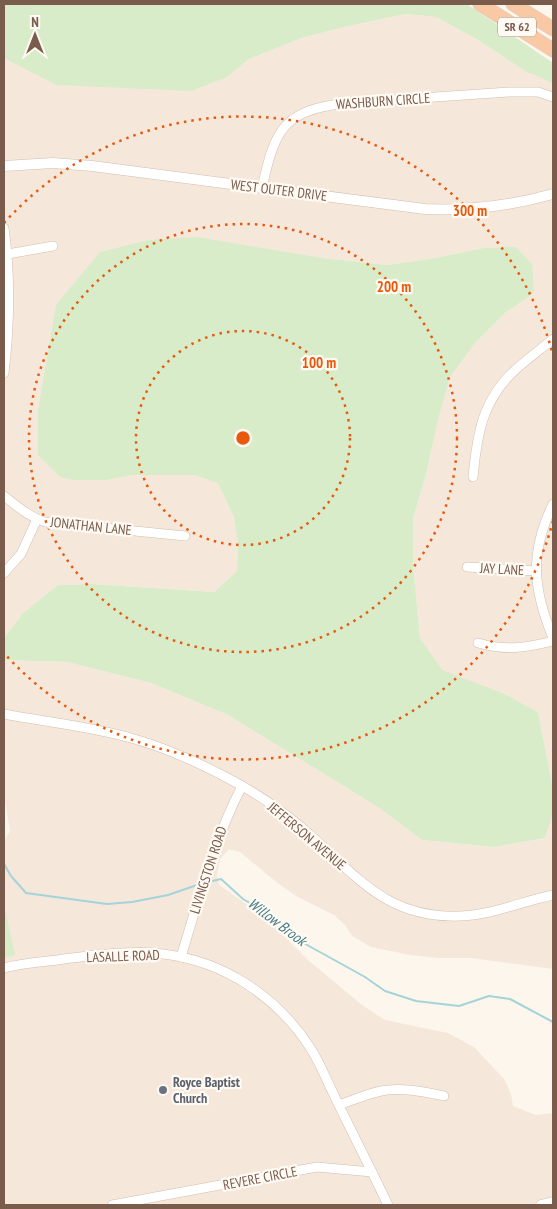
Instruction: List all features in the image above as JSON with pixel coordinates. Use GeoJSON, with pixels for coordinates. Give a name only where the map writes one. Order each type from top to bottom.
{"type":"FeatureCollection","features":[{"type":"Feature","properties":{"kind":"highway","name":"SR 62"},"geometry":{"type":"LineString","coordinates":[[480,4],[553,50]]}},
{"type":"Feature","properties":{"kind":"highway","name":"SR 62"},"geometry":{"type":"LineString","coordinates":[[513,4],[553,30]]}},
{"type":"Feature","properties":{"kind":"street","name":"WASHBURN CIRCLE"},"geometry":{"type":"LineString","coordinates":[[262,188],[270,153],[275,141],[284,128],[300,114],[309,110],[347,103],[487,93],[538,92],[553,97]]}},
{"type":"Feature","properties":{"kind":"street","name":"WEST OUTER DRIVE"},"geometry":{"type":"LineString","coordinates":[[4,166],[53,163],[92,166],[400,206],[446,210],[512,205],[553,194]]}},
{"type":"Feature","properties":{"kind":"street"},"geometry":{"type":"LineString","coordinates":[[4,228],[8,254],[10,306],[4,373]]}},
{"type":"Feature","properties":{"kind":"street"},"geometry":{"type":"LineString","coordinates":[[8,254],[53,246]]}},
{"type":"Feature","properties":{"kind":"street"},"geometry":{"type":"LineString","coordinates":[[473,477],[480,425],[494,396],[514,372],[553,339]]}},
{"type":"Feature","properties":{"kind":"street","name":"JONATHAN LANE"},"geometry":{"type":"LineString","coordinates":[[4,496],[21,510],[37,519],[67,525],[185,536]]}},
{"type":"Feature","properties":{"kind":"street"},"geometry":{"type":"LineString","coordinates":[[478,643],[508,649],[527,648],[553,639],[541,608],[536,571],[540,536],[553,504]]}},
{"type":"Feature","properties":{"kind":"street"},"geometry":{"type":"LineString","coordinates":[[4,573],[21,554],[37,519]]}},
{"type":"Feature","properties":{"kind":"street","name":"JAY LANE"},"geometry":{"type":"LineString","coordinates":[[467,567],[536,571]]}},
{"type":"Feature","properties":{"kind":"street","name":"JEFFERSON AVENUE"},"geometry":{"type":"LineString","coordinates":[[4,714],[129,738],[182,756],[209,768],[242,786],[296,823],[365,886],[386,900],[404,907],[440,915],[473,915],[553,894]]}},
{"type":"Feature","properties":{"kind":"street","name":"LIVINGSTON ROAD"},"geometry":{"type":"LineString","coordinates":[[181,956],[214,847],[226,815],[242,786]]}},
{"type":"Feature","properties":{"kind":"street","name":"LASALLE ROAD"},"geometry":{"type":"LineString","coordinates":[[4,968],[138,952],[181,956],[226,972],[268,999],[291,1022],[312,1050],[372,1172]]}},
{"type":"Feature","properties":{"kind":"street"},"geometry":{"type":"LineString","coordinates":[[339,1105],[369,1094],[393,1090],[444,1096]]}},
{"type":"Feature","properties":{"kind":"street","name":"REVERE CIRCLE"},"geometry":{"type":"LineString","coordinates":[[112,1205],[317,1167],[372,1172]]}},
{"type":"Feature","properties":{"kind":"street"},"geometry":{"type":"LineString","coordinates":[[372,1172],[388,1205]]}},
{"type":"Feature","properties":{"kind":"street"},"geometry":{"type":"LineString","coordinates":[[541,1205],[553,1202]]}},
{"type":"Feature","properties":{"kind":"shaded area"},"geometry":{"type":"Polygon","coordinates":[[[405,14],[436,17],[478,40],[502,56],[553,83],[553,789],[538,712],[505,694],[442,671],[420,638],[413,564],[413,519],[450,377],[475,343],[505,313],[534,293],[483,248],[387,265],[322,258],[107,480],[133,475],[194,475],[219,483],[234,517],[238,543],[237,571],[214,592],[92,584],[58,585],[23,613],[4,638],[4,58],[26,68],[227,77],[249,59],[302,38],[405,14]]]}},
{"type":"Feature","properties":{"kind":"shaded area"},"geometry":{"type":"Polygon","coordinates":[[[4,660],[67,662],[151,683],[228,715],[378,807],[422,840],[494,847],[545,838],[553,814],[553,969],[471,958],[438,958],[410,955],[371,947],[352,936],[345,925],[334,915],[296,896],[240,852],[229,849],[220,859],[217,875],[219,885],[265,917],[308,960],[362,1005],[385,1020],[448,1033],[474,1047],[505,1080],[511,1094],[513,1106],[536,1115],[553,1113],[553,1205],[4,1205],[4,841],[10,831],[4,795],[4,660]]]}},
{"type":"Feature","properties":{"kind":"green space"},"geometry":{"type":"Polygon","coordinates":[[[4,4],[467,4],[553,63],[553,83],[527,72],[478,40],[436,17],[405,14],[302,38],[249,59],[227,77],[191,91],[56,85],[4,58],[4,4]]]}},
{"type":"Feature","properties":{"kind":"green space"},"geometry":{"type":"Polygon","coordinates":[[[196,237],[322,258],[387,265],[483,248],[516,247],[532,264],[534,293],[505,313],[475,343],[450,377],[413,519],[413,564],[420,638],[442,670],[505,694],[538,712],[553,789],[553,814],[545,838],[494,847],[422,840],[378,807],[228,715],[151,683],[67,662],[4,660],[4,638],[23,613],[58,585],[92,584],[214,592],[237,571],[238,543],[234,517],[218,483],[194,475],[133,475],[107,480],[73,480],[60,477],[38,455],[38,411],[56,305],[100,252],[149,240],[196,237]]]}},
{"type":"Feature","properties":{"kind":"green space"},"geometry":{"type":"Polygon","coordinates":[[[4,905],[15,955],[4,958],[4,905]]]}},
{"type":"Feature","properties":{"kind":"waterway","name":"Willow Brook"},"geometry":{"type":"LineString","coordinates":[[4,864],[11,876],[26,893],[107,904],[132,902],[168,895],[200,884]]}},
{"type":"Feature","properties":{"kind":"waterway","name":"Willow Brook"},"geometry":{"type":"LineString","coordinates":[[208,882],[221,879],[243,899],[265,912],[300,941],[365,977],[385,991],[416,1001],[459,1006],[489,996],[510,999],[553,1022]]}},
{"type":"Feature","properties":{"kind":"place","name":"Royce Baptist Church"},"geometry":{"type":"Point","coordinates":[163,1090]}}]}
